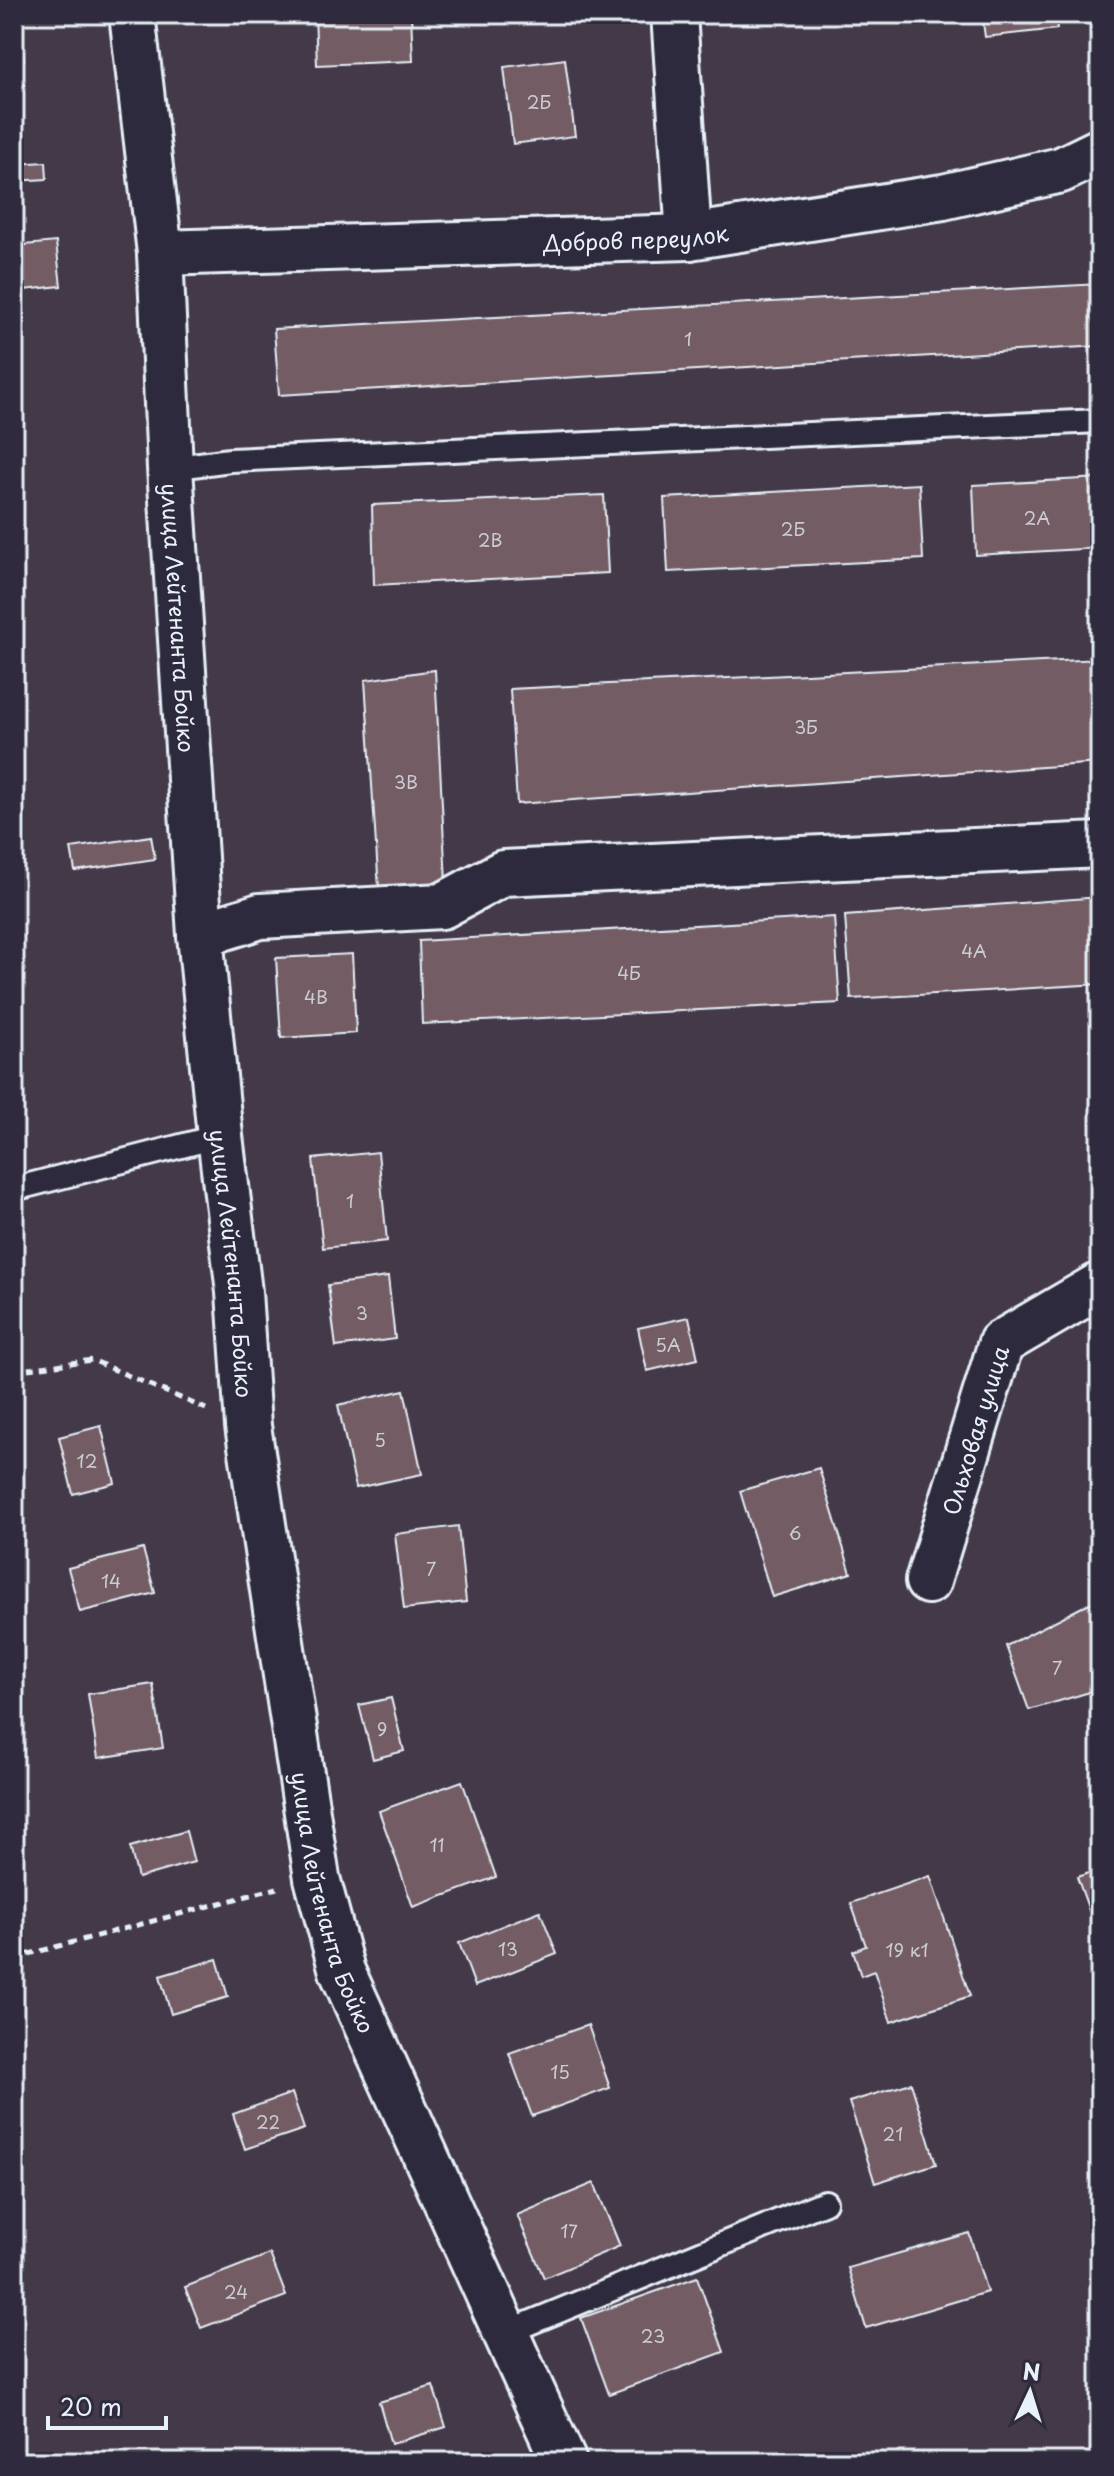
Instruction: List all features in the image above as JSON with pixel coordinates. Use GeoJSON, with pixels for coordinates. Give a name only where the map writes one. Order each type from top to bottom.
{"type":"FeatureCollection","features":[{"type":"Feature","properties":{"kind":"street","name":"улица Лейтенанта Бойко"},"geometry":{"type":"LineString","coordinates":[[132,14],[160,253],[170,468],[200,935],[239,1292],[248,1426],[317,1878],[342,1971],[564,2462]]}},
{"type":"Feature","properties":{"kind":"street"},"geometry":{"type":"LineString","coordinates":[[674,14],[689,237]]}},
{"type":"Feature","properties":{"kind":"street","name":"Добров переулок"},"geometry":{"type":"LineString","coordinates":[[160,253],[689,237],[943,197],[1061,170],[1100,151]]}},
{"type":"Feature","properties":{"kind":"street"},"geometry":{"type":"LineString","coordinates":[[200,935],[260,916],[442,906],[503,873],[1100,845]]}},
{"type":"Feature","properties":{"kind":"street","name":"Ольховая улица"},"geometry":{"type":"LineString","coordinates":[[928,1581],[1001,1343],[1100,1285]]}},
{"type":"Feature","properties":{"kind":"lane"},"geometry":{"type":"LineString","coordinates":[[170,468],[246,459],[1100,421]]}},
{"type":"Feature","properties":{"kind":"lane"},"geometry":{"type":"LineString","coordinates":[[14,1189],[220,1136]]}},
{"type":"Feature","properties":{"kind":"lane"},"geometry":{"type":"LineString","coordinates":[[505,2333],[825,2202]]}},
{"type":"Feature","properties":{"kind":"path"},"geometry":{"type":"LineString","coordinates":[[14,1371],[92,1360],[248,1426]]}},
{"type":"Feature","properties":{"kind":"path"},"geometry":{"type":"LineString","coordinates":[[14,1958],[317,1878]]}},
{"type":"Feature","properties":{"kind":"building"},"geometry":{"type":"Polygon","coordinates":[[[315,14],[411,14],[413,61],[317,65],[315,14]]]}},
{"type":"Feature","properties":{"kind":"building"},"geometry":{"type":"Polygon","coordinates":[[[982,14],[1055,14],[1057,29],[985,37],[982,14]]]}},
{"type":"Feature","properties":{"kind":"building"},"geometry":{"type":"Polygon","coordinates":[[[14,23],[17,23],[24,60],[14,62],[14,23]]]}},
{"type":"Feature","properties":{"kind":"building"},"geometry":{"type":"Polygon","coordinates":[[[565,59],[575,136],[513,144],[504,67],[565,59]]]}},
{"type":"Feature","properties":{"kind":"building"},"geometry":{"type":"Polygon","coordinates":[[[46,162],[47,179],[14,181],[14,164],[46,162]]]}},
{"type":"Feature","properties":{"kind":"building"},"geometry":{"type":"Polygon","coordinates":[[[56,242],[61,286],[14,291],[14,246],[56,242]]]}},
{"type":"Feature","properties":{"kind":"building"},"geometry":{"type":"Polygon","coordinates":[[[1100,284],[1100,346],[279,395],[274,329],[1100,284]]]}},
{"type":"Feature","properties":{"kind":"building"},"geometry":{"type":"Polygon","coordinates":[[[1100,478],[1100,548],[976,555],[973,485],[1100,478]]]}},
{"type":"Feature","properties":{"kind":"building"},"geometry":{"type":"Polygon","coordinates":[[[919,484],[923,559],[668,572],[664,498],[919,484]]]}},
{"type":"Feature","properties":{"kind":"building"},"geometry":{"type":"Polygon","coordinates":[[[604,495],[608,573],[374,585],[372,505],[604,495]]]}},
{"type":"Feature","properties":{"kind":"building"},"geometry":{"type":"Polygon","coordinates":[[[1100,659],[1100,763],[517,804],[510,689],[1100,659]]]}},
{"type":"Feature","properties":{"kind":"building"},"geometry":{"type":"Polygon","coordinates":[[[435,670],[446,882],[379,890],[365,680],[435,670]]]}},
{"type":"Feature","properties":{"kind":"building"},"geometry":{"type":"Polygon","coordinates":[[[151,836],[155,859],[75,871],[71,848],[151,836]]]}},
{"type":"Feature","properties":{"kind":"building"},"geometry":{"type":"Polygon","coordinates":[[[1100,897],[1100,984],[851,999],[845,916],[1100,897]]]}},
{"type":"Feature","properties":{"kind":"building"},"geometry":{"type":"Polygon","coordinates":[[[834,917],[840,1003],[422,1024],[419,941],[834,917]]]}},
{"type":"Feature","properties":{"kind":"building"},"geometry":{"type":"Polygon","coordinates":[[[352,954],[356,1033],[281,1038],[276,958],[352,954]]]}},
{"type":"Feature","properties":{"kind":"building"},"geometry":{"type":"Polygon","coordinates":[[[378,1152],[387,1241],[323,1248],[313,1159],[378,1152]]]}},
{"type":"Feature","properties":{"kind":"building"},"geometry":{"type":"Polygon","coordinates":[[[388,1277],[395,1339],[336,1347],[328,1285],[388,1277]]]}},
{"type":"Feature","properties":{"kind":"building"},"geometry":{"type":"Polygon","coordinates":[[[689,1317],[698,1359],[647,1371],[638,1328],[689,1317]]]}},
{"type":"Feature","properties":{"kind":"building"},"geometry":{"type":"Polygon","coordinates":[[[404,1390],[422,1474],[356,1488],[338,1405],[404,1390]]]}},
{"type":"Feature","properties":{"kind":"building"},"geometry":{"type":"Polygon","coordinates":[[[101,1426],[115,1483],[73,1494],[59,1437],[101,1426]]]}},
{"type":"Feature","properties":{"kind":"building"},"geometry":{"type":"Polygon","coordinates":[[[819,1468],[851,1573],[772,1597],[740,1491],[819,1468]]]}},
{"type":"Feature","properties":{"kind":"building"},"geometry":{"type":"Polygon","coordinates":[[[458,1526],[466,1602],[404,1609],[395,1534],[458,1526]]]}},
{"type":"Feature","properties":{"kind":"building"},"geometry":{"type":"Polygon","coordinates":[[[143,1549],[155,1593],[80,1612],[68,1568],[143,1549]]]}},
{"type":"Feature","properties":{"kind":"building"},"geometry":{"type":"Polygon","coordinates":[[[1092,1602],[1100,1624],[1100,1689],[1029,1710],[1006,1646],[1092,1602]]]}},
{"type":"Feature","properties":{"kind":"building"},"geometry":{"type":"Polygon","coordinates":[[[153,1684],[163,1748],[98,1758],[88,1694],[153,1684]]]}},
{"type":"Feature","properties":{"kind":"building"},"geometry":{"type":"Polygon","coordinates":[[[391,1698],[404,1751],[373,1759],[359,1705],[391,1698]]]}},
{"type":"Feature","properties":{"kind":"building"},"geometry":{"type":"Polygon","coordinates":[[[462,1781],[496,1877],[413,1907],[379,1811],[462,1781]]]}},
{"type":"Feature","properties":{"kind":"building"},"geometry":{"type":"Polygon","coordinates":[[[186,1831],[194,1862],[138,1878],[130,1847],[186,1831]]]}},
{"type":"Feature","properties":{"kind":"building"},"geometry":{"type":"Polygon","coordinates":[[[1100,1869],[1100,1941],[1077,1877],[1100,1869]]]}},
{"type":"Feature","properties":{"kind":"building"},"geometry":{"type":"Polygon","coordinates":[[[930,1876],[970,1996],[891,2022],[874,1971],[861,1976],[853,1951],[866,1946],[851,1903],[930,1876]]]}},
{"type":"Feature","properties":{"kind":"building"},"geometry":{"type":"Polygon","coordinates":[[[540,1911],[557,1954],[475,1986],[459,1943],[540,1911]]]}},
{"type":"Feature","properties":{"kind":"building"},"geometry":{"type":"Polygon","coordinates":[[[217,1959],[228,1997],[171,2014],[160,1976],[217,1959]]]}},
{"type":"Feature","properties":{"kind":"building"},"geometry":{"type":"Polygon","coordinates":[[[588,2025],[610,2088],[532,2116],[509,2053],[588,2025]]]}},
{"type":"Feature","properties":{"kind":"building"},"geometry":{"type":"Polygon","coordinates":[[[911,2083],[936,2164],[875,2183],[849,2102],[911,2083]]]}},
{"type":"Feature","properties":{"kind":"building"},"geometry":{"type":"Polygon","coordinates":[[[292,2093],[304,2129],[245,2149],[233,2114],[292,2093]]]}},
{"type":"Feature","properties":{"kind":"building"},"geometry":{"type":"Polygon","coordinates":[[[594,2183],[620,2246],[544,2278],[517,2215],[594,2183]]]}},
{"type":"Feature","properties":{"kind":"building"},"geometry":{"type":"Polygon","coordinates":[[[969,2233],[987,2292],[866,2328],[848,2268],[969,2233]]]}},
{"type":"Feature","properties":{"kind":"building"},"geometry":{"type":"Polygon","coordinates":[[[270,2254],[286,2296],[201,2328],[185,2287],[270,2254]]]}},
{"type":"Feature","properties":{"kind":"building"},"geometry":{"type":"Polygon","coordinates":[[[697,2277],[724,2352],[609,2394],[581,2318],[697,2277]]]}},
{"type":"Feature","properties":{"kind":"building"},"geometry":{"type":"Polygon","coordinates":[[[433,2386],[446,2427],[391,2444],[379,2402],[433,2386]]]}}]}
